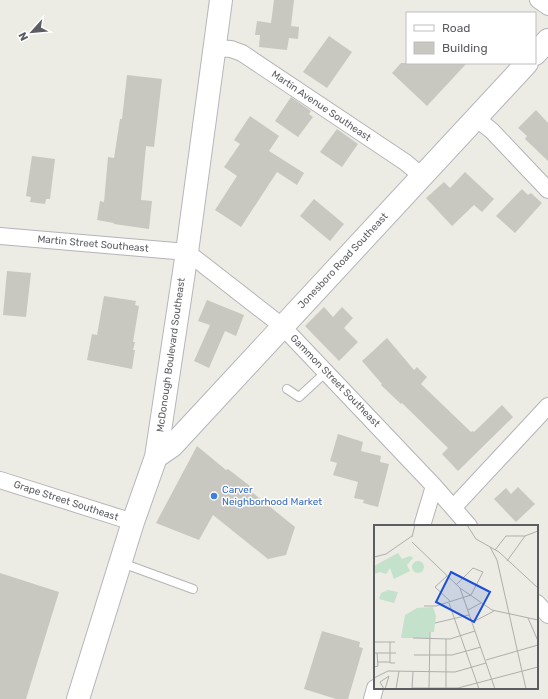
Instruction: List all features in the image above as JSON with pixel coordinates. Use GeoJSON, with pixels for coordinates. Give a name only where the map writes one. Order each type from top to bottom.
{"type":"FeatureCollection","features":[{"type":"Feature","properties":{"kind":"main road","name":"McDonough Boulevard Southeast"},"geometry":{"type":"LineString","coordinates":[[78,699],[133,522],[156,457],[187,252],[221,0]]}},
{"type":"Feature","properties":{"kind":"main road"},"geometry":{"type":"LineString","coordinates":[[536,53],[548,40]]}},
{"type":"Feature","properties":{"kind":"main road","name":"Jonesboro Road Southeast"},"geometry":{"type":"LineString","coordinates":[[156,457],[172,446],[526,64]]}},
{"type":"Feature","properties":{"kind":"street"},"geometry":{"type":"LineString","coordinates":[[538,0],[548,7]]}},
{"type":"Feature","properties":{"kind":"street","name":"Martin Avenue Southeast"},"geometry":{"type":"LineString","coordinates":[[215,48],[230,49],[242,53],[405,162],[422,176]]}},
{"type":"Feature","properties":{"kind":"street"},"geometry":{"type":"LineString","coordinates":[[476,118],[492,131],[548,190]]}},
{"type":"Feature","properties":{"kind":"street","name":"Martin Street Southeast"},"geometry":{"type":"LineString","coordinates":[[0,236],[187,252]]}},
{"type":"Feature","properties":{"kind":"street","name":"Gammon Street Southeast"},"geometry":{"type":"LineString","coordinates":[[187,252],[282,326],[434,486],[468,525]]}},
{"type":"Feature","properties":{"kind":"street"},"geometry":{"type":"LineString","coordinates":[[453,508],[548,406]]}},
{"type":"Feature","properties":{"kind":"street","name":"Grape Street Southeast"},"geometry":{"type":"LineString","coordinates":[[0,480],[133,522]]}},
{"type":"Feature","properties":{"kind":"street"},"geometry":{"type":"LineString","coordinates":[[422,525],[434,486]]}},
{"type":"Feature","properties":{"kind":"street"},"geometry":{"type":"LineString","coordinates":[[538,604],[548,615]]}},
{"type":"Feature","properties":{"kind":"street"},"geometry":{"type":"LineString","coordinates":[[372,699],[375,689]]}},
{"type":"Feature","properties":{"kind":"lane"},"geometry":{"type":"LineString","coordinates":[[287,389],[298,397],[326,372]]}},
{"type":"Feature","properties":{"kind":"lane"},"geometry":{"type":"LineString","coordinates":[[121,563],[193,589]]}},
{"type":"Feature","properties":{"kind":"building"},"geometry":{"type":"Polygon","coordinates":[[[274,0],[294,0],[291,26],[299,27],[298,39],[289,38],[287,50],[259,47],[260,35],[255,35],[257,21],[271,23],[274,0]]]}},
{"type":"Feature","properties":{"kind":"building"},"geometry":{"type":"Polygon","coordinates":[[[329,36],[352,52],[327,88],[303,72],[329,36]]]}},
{"type":"Feature","properties":{"kind":"building"},"geometry":{"type":"Polygon","coordinates":[[[401,63],[466,64],[427,106],[392,73],[401,63]]]}},
{"type":"Feature","properties":{"kind":"building"},"geometry":{"type":"Polygon","coordinates":[[[127,75],[162,79],[154,147],[146,146],[141,200],[152,201],[149,229],[97,220],[100,201],[104,202],[108,157],[114,158],[120,119],[122,119],[127,75]]]}},
{"type":"Feature","properties":{"kind":"building"},"geometry":{"type":"Polygon","coordinates":[[[291,97],[311,111],[309,114],[313,117],[298,137],[275,121],[291,97]]]}},
{"type":"Feature","properties":{"kind":"building"},"geometry":{"type":"Polygon","coordinates":[[[536,110],[548,123],[548,161],[525,139],[527,136],[518,128],[536,110]]]}},
{"type":"Feature","properties":{"kind":"building"},"geometry":{"type":"Polygon","coordinates":[[[250,116],[279,136],[269,151],[304,173],[297,185],[277,172],[241,227],[215,210],[237,176],[224,167],[240,144],[234,140],[250,116]]]}},
{"type":"Feature","properties":{"kind":"building"},"geometry":{"type":"Polygon","coordinates":[[[337,129],[358,144],[342,167],[320,152],[337,129]]]}},
{"type":"Feature","properties":{"kind":"building"},"geometry":{"type":"Polygon","coordinates":[[[32,156],[55,159],[50,199],[46,199],[45,204],[30,202],[31,197],[26,196],[32,156]]]}},
{"type":"Feature","properties":{"kind":"building"},"geometry":{"type":"Polygon","coordinates":[[[465,172],[494,199],[482,212],[474,205],[452,226],[426,198],[444,182],[450,188],[465,172]]]}},
{"type":"Feature","properties":{"kind":"building"},"geometry":{"type":"Polygon","coordinates":[[[522,189],[528,195],[531,193],[542,203],[515,233],[496,216],[522,189]]]}},
{"type":"Feature","properties":{"kind":"building"},"geometry":{"type":"Polygon","coordinates":[[[314,199],[344,224],[330,241],[300,216],[314,199]]]}},
{"type":"Feature","properties":{"kind":"building"},"geometry":{"type":"Polygon","coordinates":[[[7,271],[31,273],[26,317],[3,315],[7,271]]]}},
{"type":"Feature","properties":{"kind":"building"},"geometry":{"type":"Polygon","coordinates":[[[104,296],[136,301],[135,305],[139,306],[133,342],[135,342],[133,350],[135,350],[132,369],[87,360],[92,334],[97,335],[104,296]]]}},
{"type":"Feature","properties":{"kind":"building"},"geometry":{"type":"Polygon","coordinates":[[[207,300],[244,315],[236,336],[225,331],[209,368],[194,361],[210,325],[198,321],[207,300]]]}},
{"type":"Feature","properties":{"kind":"building"},"geometry":{"type":"Polygon","coordinates":[[[324,307],[333,317],[342,307],[353,318],[344,328],[358,342],[339,361],[305,326],[324,307]]]}},
{"type":"Feature","properties":{"kind":"building"},"geometry":{"type":"Polygon","coordinates":[[[387,338],[414,370],[417,367],[427,377],[421,384],[471,432],[474,432],[502,405],[513,417],[458,471],[442,454],[448,448],[402,403],[401,404],[381,385],[382,384],[362,361],[387,338]]]}},
{"type":"Feature","properties":{"kind":"building"},"geometry":{"type":"Polygon","coordinates":[[[338,434],[363,442],[361,451],[381,456],[380,462],[389,464],[378,507],[363,503],[364,500],[354,498],[358,482],[333,475],[337,463],[330,461],[338,434]]]}},
{"type":"Feature","properties":{"kind":"building","name":"Carver Neighborhood Market"},"geometry":{"type":"Polygon","coordinates":[[[197,446],[226,470],[228,469],[250,486],[248,489],[295,527],[286,555],[268,559],[213,515],[199,540],[156,523],[197,446]]]}},
{"type":"Feature","properties":{"kind":"building"},"geometry":{"type":"Polygon","coordinates":[[[518,487],[535,504],[516,522],[494,499],[506,488],[511,494],[518,487]]]}},
{"type":"Feature","properties":{"kind":"building"},"geometry":{"type":"Polygon","coordinates":[[[0,573],[59,592],[26,699],[0,699],[0,573]]]}},
{"type":"Feature","properties":{"kind":"building"},"geometry":{"type":"Polygon","coordinates":[[[322,631],[360,642],[359,647],[363,648],[348,699],[336,699],[304,689],[322,631]]]}},
{"type":"Feature","properties":{"kind":"place","name":"Carver Neighborhood Market"},"geometry":{"type":"Point","coordinates":[214,496]}}]}
